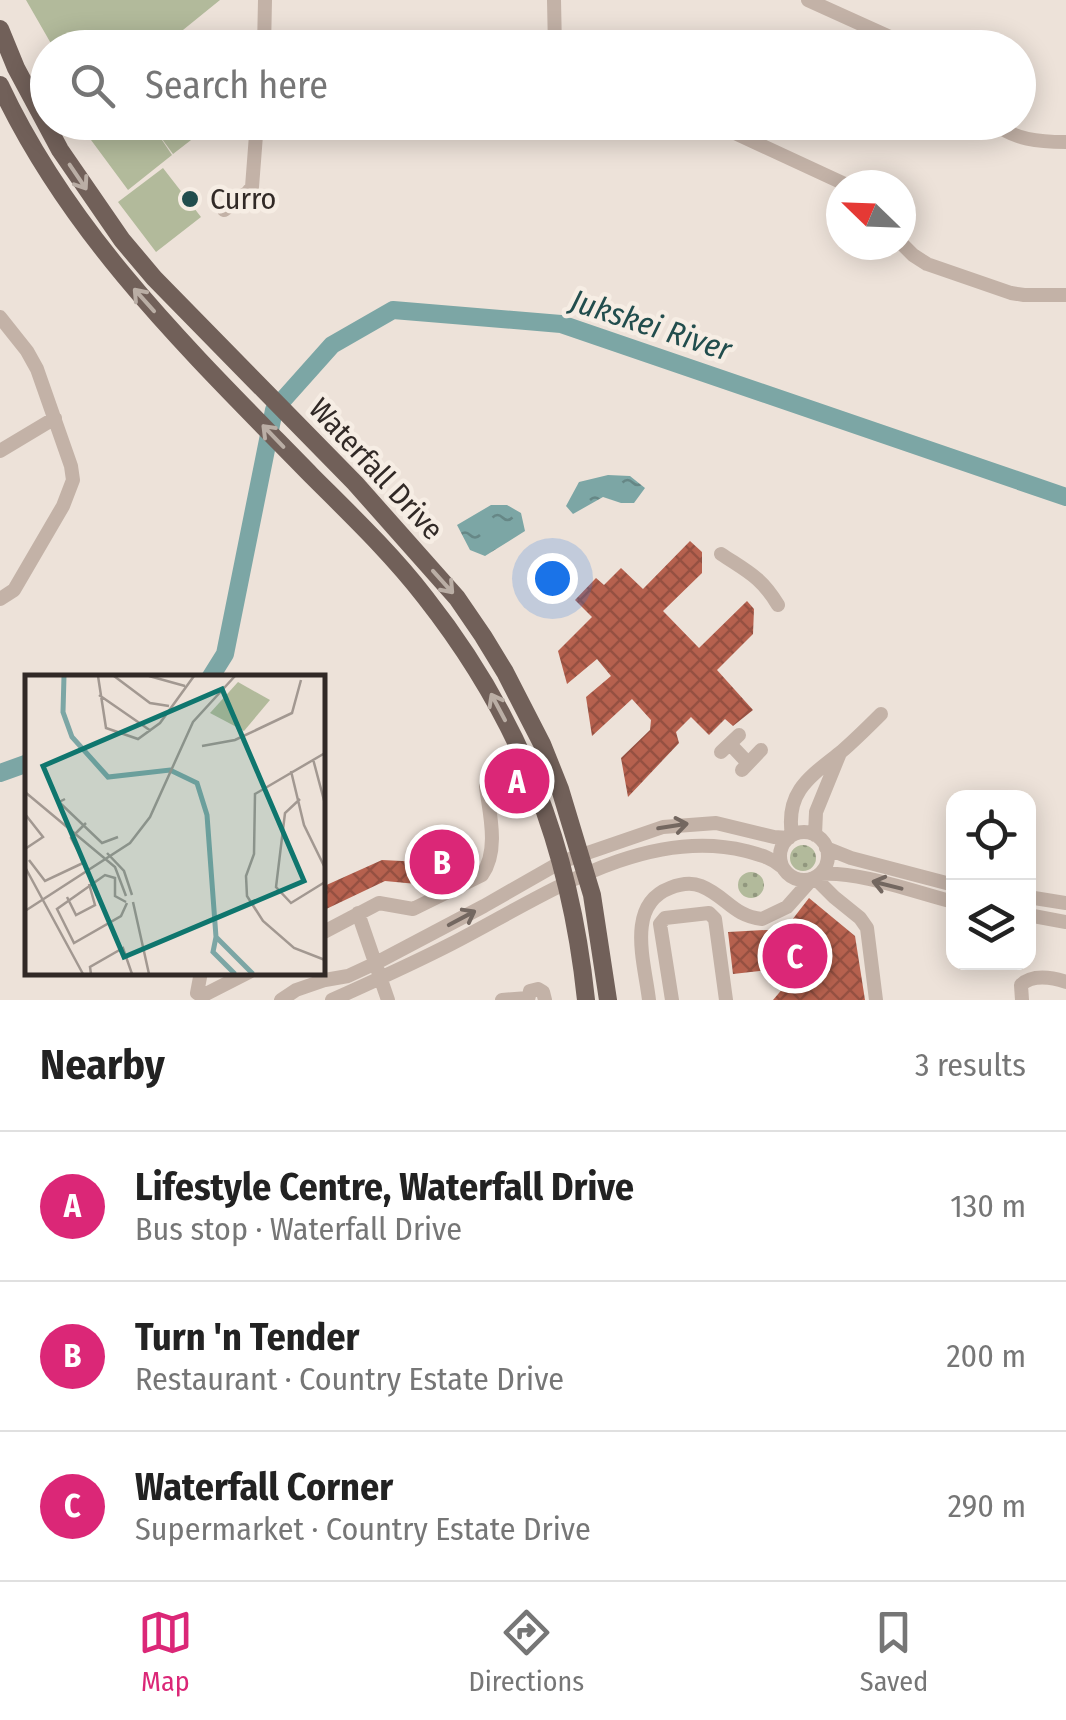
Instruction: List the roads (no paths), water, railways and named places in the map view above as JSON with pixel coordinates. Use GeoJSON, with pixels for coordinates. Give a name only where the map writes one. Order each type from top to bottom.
{"type":"FeatureCollection","features":[{"type":"Feature","properties":{"kind":"main road","name":"Waterfall Drive"},"geometry":{"type":"LineString","coordinates":[[0,30],[30,95]]}},
{"type":"Feature","properties":{"kind":"main road","name":"Waterfall Drive"},"geometry":{"type":"LineString","coordinates":[[0,85],[35,154],[96,243],[145,302],[424,595],[485,684],[522,752],[570,858],[586,876],[597,918],[608,1000]]}},
{"type":"Feature","properties":{"kind":"main road","name":"Waterfall Drive"},"geometry":{"type":"LineString","coordinates":[[54,140],[95,203],[154,278],[355,483],[458,598],[483,636],[542,744],[560,789],[570,858],[566,884],[586,1000]]}},
{"type":"Feature","properties":{"kind":"street"},"geometry":{"type":"LineString","coordinates":[[264,30],[265,0]]}},
{"type":"Feature","properties":{"kind":"street"},"geometry":{"type":"LineString","coordinates":[[554,0],[555,30]]}},
{"type":"Feature","properties":{"kind":"street"},"geometry":{"type":"LineString","coordinates":[[808,0],[874,30]]}},
{"type":"Feature","properties":{"kind":"street"},"geometry":{"type":"LineString","coordinates":[[224,210],[252,186],[256,140]]}},
{"type":"Feature","properties":{"kind":"street"},"geometry":{"type":"LineString","coordinates":[[751,140],[826,174]]}},
{"type":"Feature","properties":{"kind":"street"},"geometry":{"type":"LineString","coordinates":[[1031,140],[1066,142]]}},
{"type":"Feature","properties":{"kind":"street"},"geometry":{"type":"LineString","coordinates":[[916,257],[1010,293],[1066,295]]}},
{"type":"Feature","properties":{"kind":"street"},"geometry":{"type":"LineString","coordinates":[[0,317],[34,360],[73,480],[63,506],[14,590],[0,600]]}},
{"type":"Feature","properties":{"kind":"street"},"geometry":{"type":"LineString","coordinates":[[0,451],[55,418]]}},
{"type":"Feature","properties":{"kind":"street"},"geometry":{"type":"LineString","coordinates":[[721,554],[758,578],[778,605]]}},
{"type":"Feature","properties":{"kind":"street"},"geometry":{"type":"LineString","coordinates":[[787,907],[791,888],[780,850],[790,832],[802,786],[881,714]]}},
{"type":"Feature","properties":{"kind":"street"},"geometry":{"type":"LineString","coordinates":[[730,743],[745,766],[762,750]]}},
{"type":"Feature","properties":{"kind":"street"},"geometry":{"type":"LineString","coordinates":[[835,759],[809,810],[812,834],[826,848],[842,856],[946,882]]}},
{"type":"Feature","properties":{"kind":"street"},"geometry":{"type":"LineString","coordinates":[[325,931],[383,903],[413,910],[482,875],[491,851],[486,788]]}},
{"type":"Feature","properties":{"kind":"street"},"geometry":{"type":"LineString","coordinates":[[281,1000],[296,990],[348,976],[376,963],[570,858],[663,826],[716,823],[774,837],[790,832],[812,834]]}},
{"type":"Feature","properties":{"kind":"street"},"geometry":{"type":"LineString","coordinates":[[332,1000],[454,943],[538,896],[621,861],[692,845],[716,845],[766,856],[798,880],[834,874],[946,900]]}},
{"type":"Feature","properties":{"kind":"street"},"geometry":{"type":"LineString","coordinates":[[649,1000],[641,923],[657,895],[677,886],[699,885],[738,912],[762,919],[787,907],[815,877],[827,862],[826,848]]}},
{"type":"Feature","properties":{"kind":"street"},"geometry":{"type":"LineString","coordinates":[[815,877],[866,928],[876,1000]]}},
{"type":"Feature","properties":{"kind":"street"},"geometry":{"type":"LineString","coordinates":[[1036,898],[1066,904]]}},
{"type":"Feature","properties":{"kind":"street"},"geometry":{"type":"LineString","coordinates":[[358,913],[388,1000]]}},
{"type":"Feature","properties":{"kind":"street"},"geometry":{"type":"LineString","coordinates":[[672,1000],[660,924],[664,918],[709,913],[715,918],[726,1000]]}},
{"type":"Feature","properties":{"kind":"street"},"geometry":{"type":"LineString","coordinates":[[1036,917],[1066,922]]}},
{"type":"Feature","properties":{"kind":"street"},"geometry":{"type":"LineString","coordinates":[[199,975],[196,992],[202,996],[243,975]]}},
{"type":"Feature","properties":{"kind":"street"},"geometry":{"type":"LineString","coordinates":[[1022,1000],[1021,985],[1030,978],[1066,982]]}},
{"type":"Feature","properties":{"kind":"street"},"geometry":{"type":"LineString","coordinates":[[502,1000],[528,999],[530,991],[538,988],[544,992],[545,1000]]}},
{"type":"Feature","properties":{"kind":"water"},"geometry":{"type":"Polygon","coordinates":[[[608,475],[630,476],[645,488],[634,503],[603,497],[573,514],[566,506],[579,482],[608,475]]]}},
{"type":"Feature","properties":{"kind":"water"},"geometry":{"type":"Polygon","coordinates":[[[491,505],[507,505],[521,513],[525,531],[485,556],[470,550],[457,525],[491,505]]]}},
{"type":"Feature","properties":{"kind":"waterway","name":"Jukskei River"},"geometry":{"type":"LineString","coordinates":[[212,675],[225,654],[274,410],[332,345],[393,310],[561,324],[1066,497]]}},
{"type":"Feature","properties":{"kind":"waterway","name":"Jukskei River"},"geometry":{"type":"LineString","coordinates":[[0,773],[25,764]]}},
{"type":"Feature","properties":{"kind":"place","name":"Curro"},"geometry":{"type":"Point","coordinates":[190,199]}},
{"type":"Feature","properties":{"kind":"place","name":"Lifestyle Centre, Waterfall Drive"},"geometry":{"type":"Point","coordinates":[517,781]}},
{"type":"Feature","properties":{"kind":"place","name":"Turn 'n Tender"},"geometry":{"type":"Point","coordinates":[442,862]}},
{"type":"Feature","properties":{"kind":"place","name":"Waterfall Corner"},"geometry":{"type":"Point","coordinates":[795,956]}}]}
